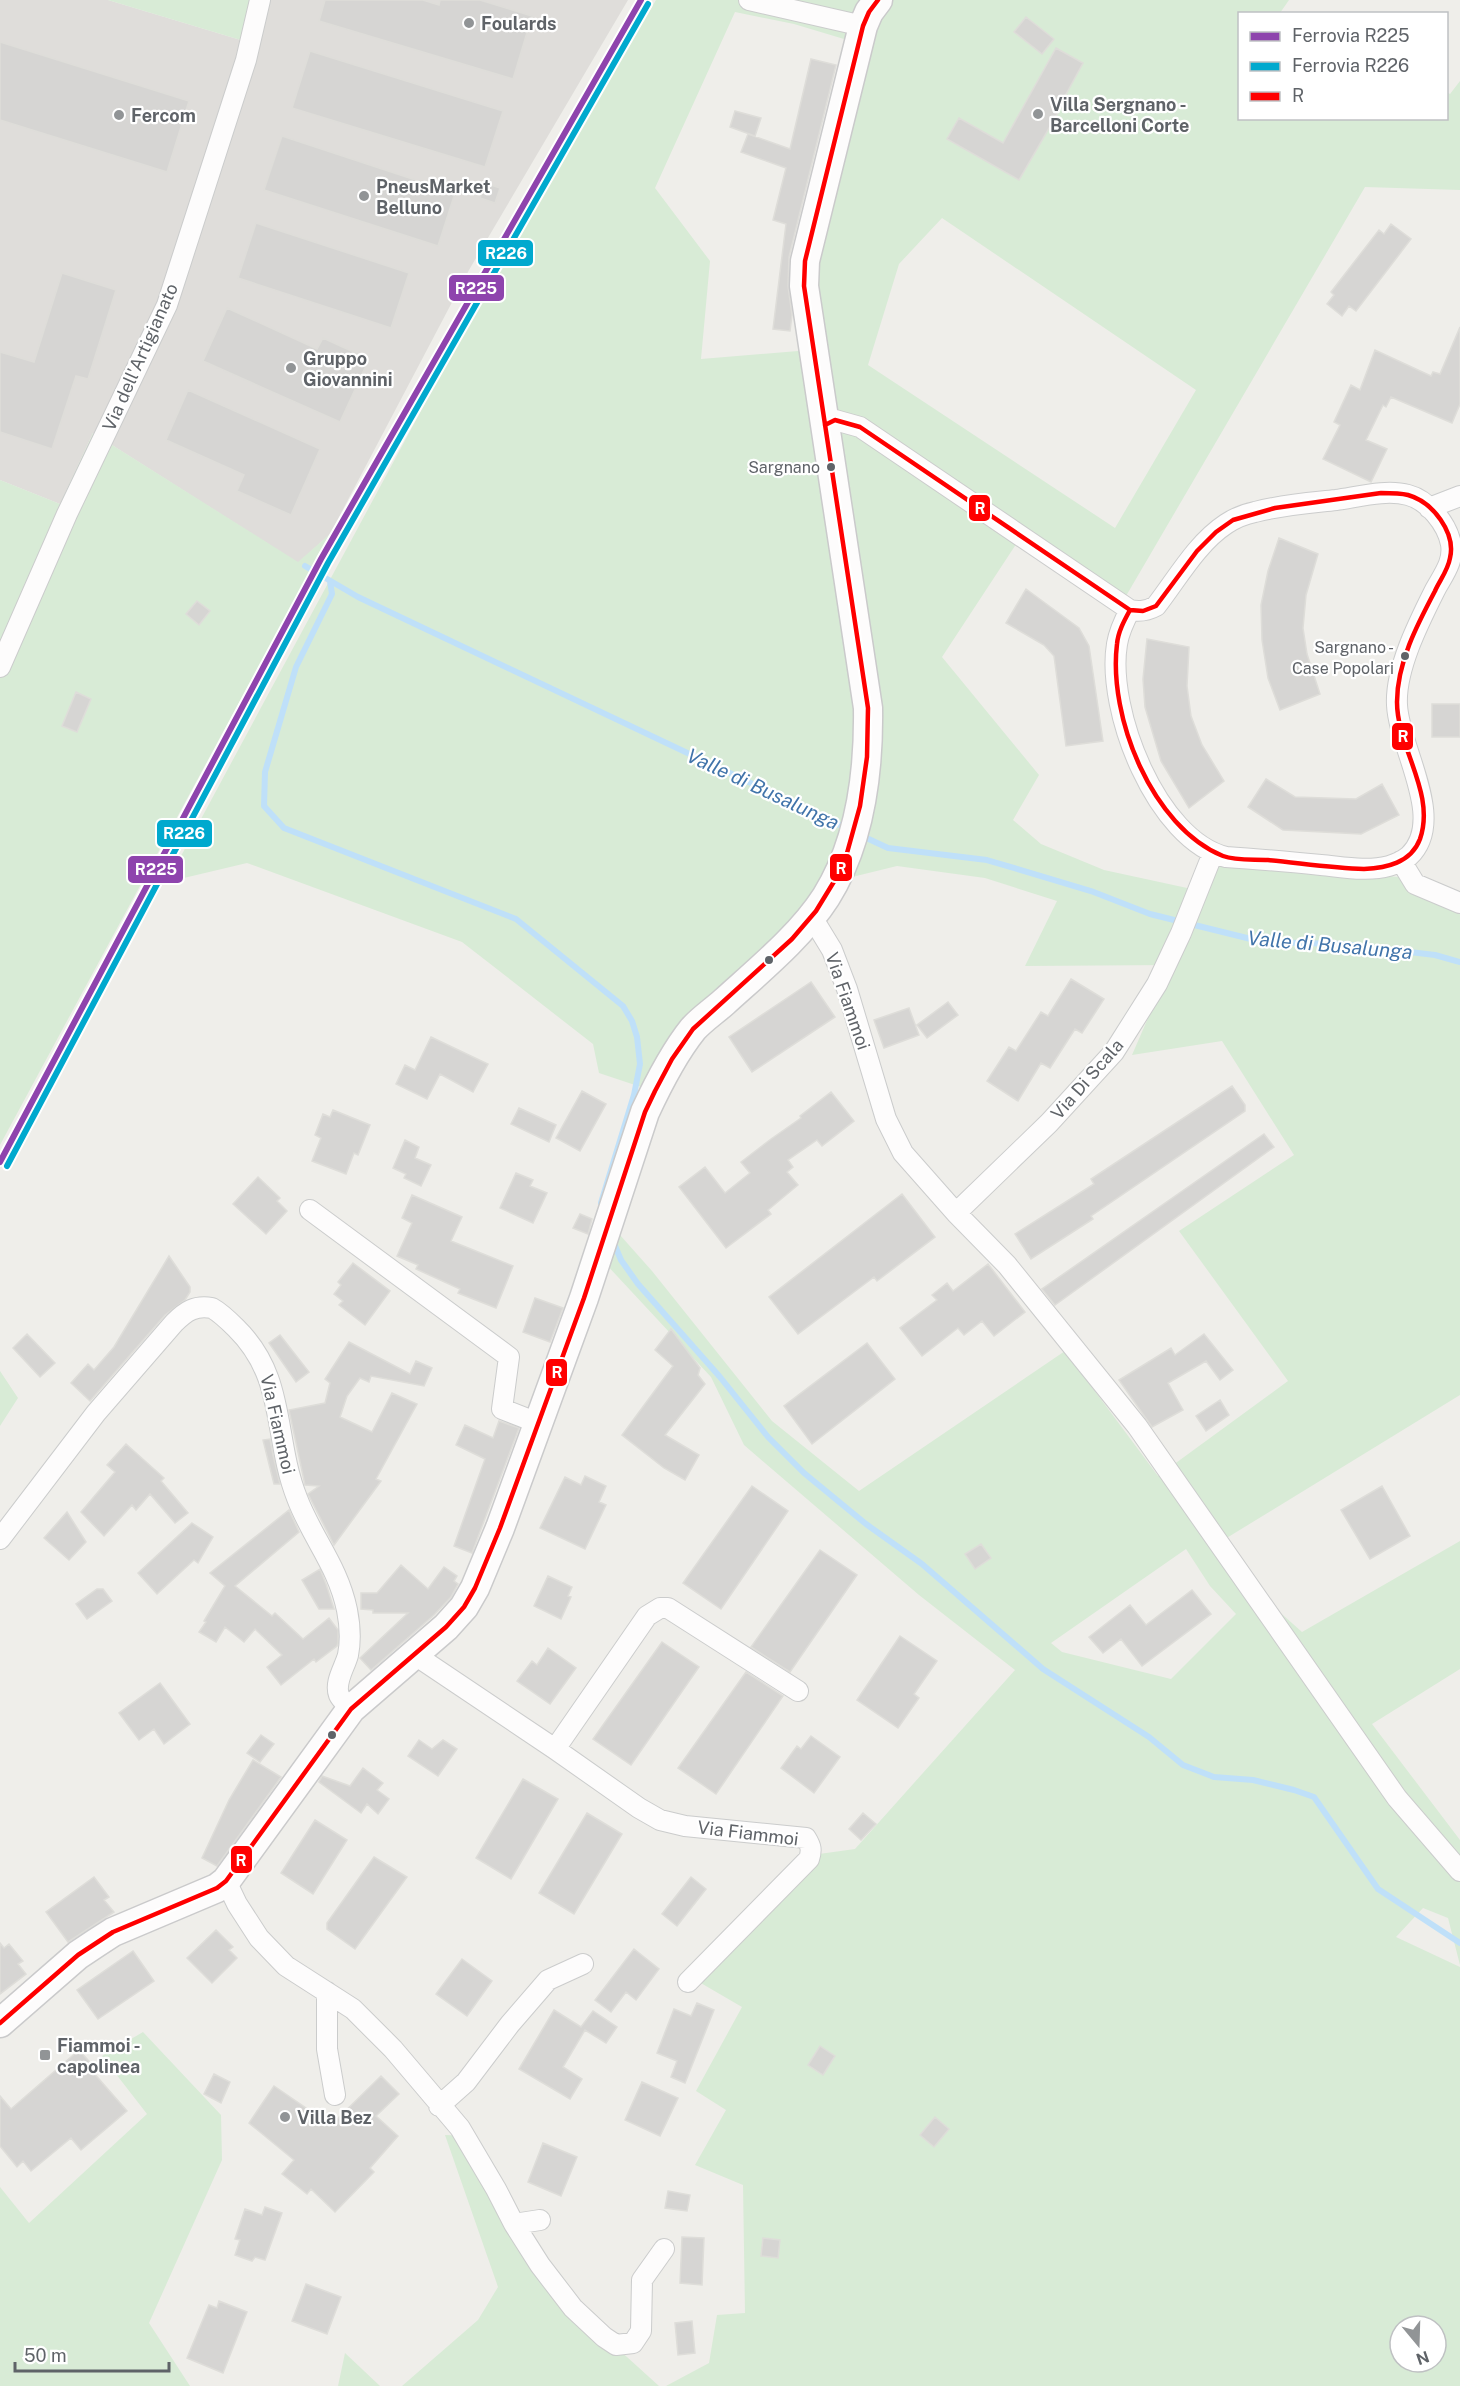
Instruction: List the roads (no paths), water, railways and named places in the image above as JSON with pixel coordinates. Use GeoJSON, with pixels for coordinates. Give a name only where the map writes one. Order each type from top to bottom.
{"type":"FeatureCollection","features":[{"type":"Feature","properties":{"kind":"street","name":"Via dell'Artigianato"},"geometry":{"type":"LineString","coordinates":[[0,667],[67,514],[167,305],[246,60],[260,0]]}},
{"type":"Feature","properties":{"kind":"street"},"geometry":{"type":"LineString","coordinates":[[749,0],[863,26]]}},
{"type":"Feature","properties":{"kind":"street"},"geometry":{"type":"LineString","coordinates":[[0,2023],[78,1955],[113,1932],[215,1887],[351,1709],[446,1627],[464,1607],[475,1588],[500,1528],[601,1245],[645,1112],[680,1046],[694,1028],[759,969],[808,920],[825,898],[838,875],[849,845],[865,784],[869,747],[868,708],[807,315],[804,286],[805,261],[863,26],[878,0]]}},
{"type":"Feature","properties":{"kind":"street"},"geometry":{"type":"LineString","coordinates":[[825,425],[835,420],[860,427],[1130,610],[1148,611],[1156,606],[1203,544],[1225,525],[1241,516],[1275,508],[1395,493],[1419,500],[1440,519],[1451,544],[1447,571],[1436,589],[1408,652],[1398,682],[1397,705],[1402,733],[1425,818],[1423,832],[1417,846],[1401,861],[1389,866],[1359,868],[1226,857],[1213,853],[1192,839],[1170,815],[1150,785],[1124,726],[1118,702],[1116,661],[1117,644],[1130,610]]}},
{"type":"Feature","properties":{"kind":"street"},"geometry":{"type":"LineString","coordinates":[[1429,508],[1460,496]]}},
{"type":"Feature","properties":{"kind":"street","name":"Via Di Scala"},"geometry":{"type":"LineString","coordinates":[[956,1214],[1049,1123],[1114,1052],[1157,984],[1181,933],[1213,853]]}},
{"type":"Feature","properties":{"kind":"street"},"geometry":{"type":"LineString","coordinates":[[1401,861],[1415,884],[1460,903]]}},
{"type":"Feature","properties":{"kind":"street","name":"Via Fiammoi"},"geometry":{"type":"LineString","coordinates":[[808,920],[818,927],[832,950],[847,989],[886,1119],[903,1153],[956,1214],[1007,1265],[1137,1426],[1398,1798],[1460,1871]]}},
{"type":"Feature","properties":{"kind":"street"},"geometry":{"type":"LineString","coordinates":[[310,1210],[509,1358],[502,1409],[538,1423]]}},
{"type":"Feature","properties":{"kind":"street","name":"Via Fiammoi"},"geometry":{"type":"LineString","coordinates":[[0,1539],[96,1413],[174,1323],[194,1308],[212,1308],[242,1334],[255,1351],[272,1385],[287,1466],[296,1494],[306,1521],[324,1549],[340,1585],[347,1611],[351,1639],[348,1658],[339,1680],[339,1694],[351,1709]]}},
{"type":"Feature","properties":{"kind":"street"},"geometry":{"type":"LineString","coordinates":[[555,1749],[648,1616],[660,1608],[668,1608],[798,1691]]}},
{"type":"Feature","properties":{"kind":"street","name":"Via Fiammoi"},"geometry":{"type":"LineString","coordinates":[[414,1654],[660,1820],[685,1826],[806,1838],[812,1852],[803,1865],[688,1982]]}},
{"type":"Feature","properties":{"kind":"street"},"geometry":{"type":"LineString","coordinates":[[215,1887],[237,1904],[259,1938],[286,1966],[353,2009],[393,2049],[460,2128],[540,2265],[573,2308],[616,2345],[633,2343],[639,2337],[642,2280],[664,2249]]}},
{"type":"Feature","properties":{"kind":"street"},"geometry":{"type":"LineString","coordinates":[[439,2106],[466,2082],[510,2024],[548,1980],[583,1964]]}},
{"type":"Feature","properties":{"kind":"street"},"geometry":{"type":"LineString","coordinates":[[327,1992],[327,2049],[335,2095]]}},
{"type":"Feature","properties":{"kind":"street"},"geometry":{"type":"LineString","coordinates":[[514,2224],[540,2220]]}},
{"type":"Feature","properties":{"kind":"waterway","name":"Valle di Busalunga"},"geometry":{"type":"LineString","coordinates":[[305,566],[358,597],[848,829]]}},
{"type":"Feature","properties":{"kind":"waterway"},"geometry":{"type":"LineString","coordinates":[[330,581],[332,594],[296,667],[265,772],[264,806],[284,828],[516,919],[623,1006],[632,1021],[637,1037],[640,1064],[634,1095],[601,1203]]}},
{"type":"Feature","properties":{"kind":"waterway","name":"Valle di Busalunga"},"geometry":{"type":"LineString","coordinates":[[860,835],[888,848],[987,860],[1091,891],[1150,914],[1263,942],[1342,944],[1435,955],[1460,962]]}},
{"type":"Feature","properties":{"kind":"waterway"},"geometry":{"type":"LineString","coordinates":[[613,1241],[621,1260],[638,1284],[720,1377],[768,1437],[804,1473],[866,1524],[922,1564],[1043,1669],[1149,1737],[1183,1765],[1214,1777],[1253,1780],[1314,1797],[1378,1889],[1460,1943]]}},
{"type":"Feature","properties":{"kind":"rail line","name":"R225"},"geometry":{"type":"LineString","coordinates":[[0,1162],[321,559],[641,0]]}},
{"type":"Feature","properties":{"kind":"rail line","name":"R226"},"geometry":{"type":"LineString","coordinates":[[7,1166],[328,563],[648,4]]}},
{"type":"Feature","properties":{"kind":"place","name":"Foulards"},"geometry":{"type":"Point","coordinates":[469,23]}},
{"type":"Feature","properties":{"kind":"place","name":"Villa Sergnano - Barcelloni Corte"},"geometry":{"type":"Point","coordinates":[1038,114]}},
{"type":"Feature","properties":{"kind":"place","name":"Fercom"},"geometry":{"type":"Point","coordinates":[119,115]}},
{"type":"Feature","properties":{"kind":"place","name":"PneusMarket Belluno"},"geometry":{"type":"Point","coordinates":[364,196]}},
{"type":"Feature","properties":{"kind":"place","name":"Gruppo Giovannini"},"geometry":{"type":"Point","coordinates":[291,368]}},
{"type":"Feature","properties":{"kind":"place","name":"Sargnano"},"geometry":{"type":"Point","coordinates":[831,467]}},
{"type":"Feature","properties":{"kind":"place","name":"Sargnano - Case Popolari"},"geometry":{"type":"Point","coordinates":[1405,656]}},
{"type":"Feature","properties":{"kind":"place","name":"Fiammoi - capolinea"},"geometry":{"type":"Point","coordinates":[45,2055]}},
{"type":"Feature","properties":{"kind":"place","name":"Villa Bez"},"geometry":{"type":"Point","coordinates":[285,2117]}}]}
